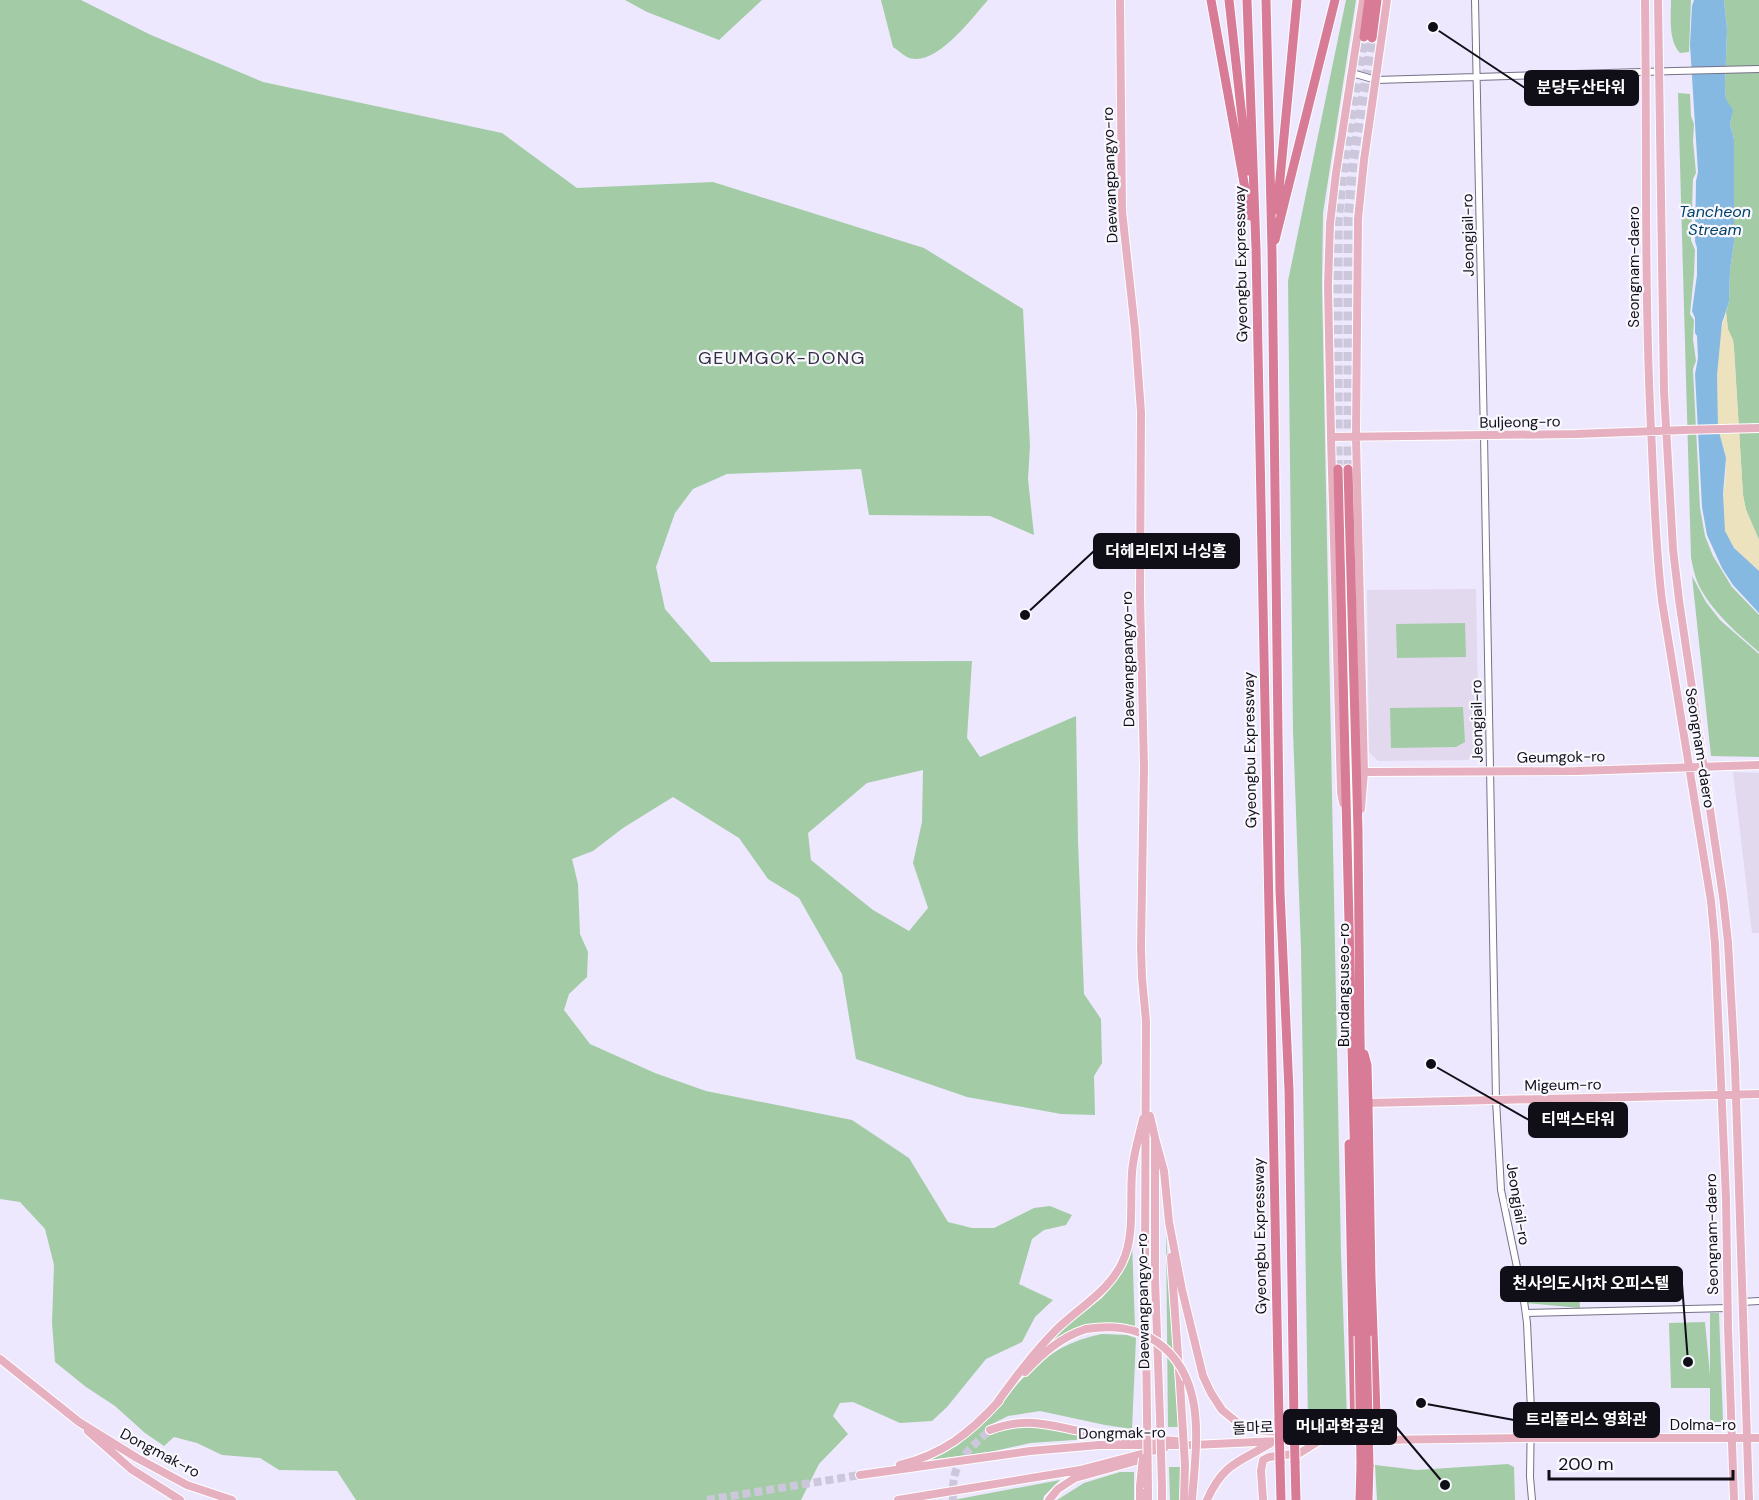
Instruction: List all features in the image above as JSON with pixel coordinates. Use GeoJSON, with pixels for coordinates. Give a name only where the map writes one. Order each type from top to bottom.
{"type":"FeatureCollection","features":[{"type":"Feature","properties":{"kind":"highway"},"geometry":{"type":"LineString","coordinates":[[1211,0],[1256,248]]}},
{"type":"Feature","properties":{"kind":"highway"},"geometry":{"type":"LineString","coordinates":[[1229,0],[1256,248]]}},
{"type":"Feature","properties":{"kind":"highway","name":"Gyeongbu Expressway"},"geometry":{"type":"LineString","coordinates":[[1247,0],[1256,248],[1281,1500]]}},
{"type":"Feature","properties":{"kind":"highway","name":"Gyeongbu Expressway"},"geometry":{"type":"LineString","coordinates":[[1266,0],[1272,251],[1280,891],[1289,1095],[1296,1500]]}},
{"type":"Feature","properties":{"kind":"highway"},"geometry":{"type":"LineString","coordinates":[[1272,251],[1297,0]]}},
{"type":"Feature","properties":{"kind":"highway"},"geometry":{"type":"LineString","coordinates":[[1272,251],[1335,0]]}},
{"type":"Feature","properties":{"kind":"highway"},"geometry":{"type":"LineString","coordinates":[[1369,0],[1368,37],[1377,0]]}},
{"type":"Feature","properties":{"kind":"highway","name":"Bundangsuseo-ro"},"geometry":{"type":"LineString","coordinates":[[1356,1034],[1358,830],[1343,469],[1348,825],[1356,1034],[1365,1465],[1368,1500]]}},
{"type":"Feature","properties":{"kind":"highway"},"geometry":{"type":"LineString","coordinates":[[1356,1034],[1366,1065],[1368,1102],[1377,1440]]}},
{"type":"Feature","properties":{"kind":"highway"},"geometry":{"type":"LineString","coordinates":[[1354,1440],[1347,1064],[1356,1034]]}},
{"type":"Feature","properties":{"kind":"highway","name":"Bundangsuseo-ro"},"geometry":{"type":"LineString","coordinates":[[1360,1500],[1365,1465]]}},
{"type":"Feature","properties":{"kind":"main road","name":"Daewangpangyo-ro"},"geometry":{"type":"LineString","coordinates":[[1120,0],[1122,211],[1141,412],[1140,584],[1144,767],[1141,947],[1146,1021],[1147,1103],[1145,1177],[1147,1418],[1144,1488]]}},
{"type":"Feature","properties":{"kind":"main road"},"geometry":{"type":"LineString","coordinates":[[1348,825],[1341,792],[1328,285],[1330,225],[1336,173],[1362,0]]}},
{"type":"Feature","properties":{"kind":"main road"},"geometry":{"type":"LineString","coordinates":[[1358,830],[1364,772],[1356,436],[1358,219],[1387,0]]}},
{"type":"Feature","properties":{"kind":"main road","name":"Seongnam-daero"},"geometry":{"type":"LineString","coordinates":[[1645,0],[1649,385],[1657,557],[1711,901],[1715,944],[1726,1198],[1734,1500]]}},
{"type":"Feature","properties":{"kind":"main road","name":"Seongnam-daero"},"geometry":{"type":"LineString","coordinates":[[1658,0],[1666,430],[1673,549],[1728,942],[1736,1095],[1749,1500]]}},
{"type":"Feature","properties":{"kind":"main road","name":"Buljeong-ro"},"geometry":{"type":"LineString","coordinates":[[1331,437],[1484,436],[1759,428]]}},
{"type":"Feature","properties":{"kind":"main road","name":"Geumgok-ro"},"geometry":{"type":"LineString","coordinates":[[1364,772],[1759,765]]}},
{"type":"Feature","properties":{"kind":"main road","name":"Migeum-ro"},"geometry":{"type":"LineString","coordinates":[[1368,1102],[1759,1094]]}},
{"type":"Feature","properties":{"kind":"main road","name":"Daewangpangyo-ro"},"geometry":{"type":"LineString","coordinates":[[1147,1103],[1155,1138],[1155,1279],[1162,1500]]}},
{"type":"Feature","properties":{"kind":"main road"},"geometry":{"type":"LineString","coordinates":[[996,1404],[1028,1361],[1057,1329],[1099,1294],[1120,1268],[1128,1247],[1133,1161],[1147,1103]]}},
{"type":"Feature","properties":{"kind":"main road"},"geometry":{"type":"LineString","coordinates":[[1155,1138],[1164,1172],[1169,1222],[1185,1465],[1184,1500]]}},
{"type":"Feature","properties":{"kind":"main road"},"geometry":{"type":"LineString","coordinates":[[1169,1222],[1198,1358],[1203,1376],[1216,1402],[1229,1417],[1250,1428],[1323,1439]]}},
{"type":"Feature","properties":{"kind":"main road"},"geometry":{"type":"LineString","coordinates":[[996,1404],[1050,1347],[1069,1335],[1086,1329],[1112,1326],[1140,1332],[1163,1347],[1180,1366],[1189,1384],[1196,1422],[1196,1459],[1192,1500]]}},
{"type":"Feature","properties":{"kind":"main road","name":"Dongmak-ro"},"geometry":{"type":"LineString","coordinates":[[0,1359],[79,1422],[137,1458],[187,1485],[232,1500]]}},
{"type":"Feature","properties":{"kind":"main road","name":"Dongmak-ro"},"geometry":{"type":"LineString","coordinates":[[996,1404],[956,1442],[921,1460],[860,1475],[1030,1451],[1099,1445],[1175,1445]]}},
{"type":"Feature","properties":{"kind":"main road","name":"Dongmak-ro"},"geometry":{"type":"LineString","coordinates":[[79,1422],[94,1438],[131,1469],[180,1500]]}},
{"type":"Feature","properties":{"kind":"main road"},"geometry":{"type":"LineString","coordinates":[[990,1430],[1022,1422],[1039,1423],[1092,1434],[1219,1443]]}},
{"type":"Feature","properties":{"kind":"main road","name":"Dolma-ro"},"geometry":{"type":"LineString","coordinates":[[1323,1439],[1759,1438]]}},
{"type":"Feature","properties":{"kind":"main road"},"geometry":{"type":"LineString","coordinates":[[1263,1500],[1263,1460],[1269,1457],[1300,1453],[1323,1439]]}},
{"type":"Feature","properties":{"kind":"main road","name":"돌마로"},"geometry":{"type":"LineString","coordinates":[[1219,1443],[1323,1439]]}},
{"type":"Feature","properties":{"kind":"main road"},"geometry":{"type":"LineString","coordinates":[[1207,1500],[1212,1488],[1225,1471],[1273,1441]]}},
{"type":"Feature","properties":{"kind":"main road"},"geometry":{"type":"LineString","coordinates":[[1175,1445],[1219,1443]]}},
{"type":"Feature","properties":{"kind":"main road","name":"Dongmak-ro"},"geometry":{"type":"LineString","coordinates":[[898,1500],[1080,1470],[1175,1445]]}},
{"type":"Feature","properties":{"kind":"main road"},"geometry":{"type":"LineString","coordinates":[[1049,1500],[1058,1489],[1075,1478],[1193,1445]]}},
{"type":"Feature","properties":{"kind":"main road"},"geometry":{"type":"LineString","coordinates":[[1140,1500],[1144,1488]]}},
{"type":"Feature","properties":{"kind":"main road"},"geometry":{"type":"LineString","coordinates":[[1144,1488],[1148,1500]]}},
{"type":"Feature","properties":{"kind":"street","name":"Jeongjail-ro"},"geometry":{"type":"LineString","coordinates":[[1475,0],[1496,1100],[1501,1190],[1526,1313],[1531,1410],[1532,1500]]}},
{"type":"Feature","properties":{"kind":"street"},"geometry":{"type":"LineString","coordinates":[[1352,73],[1376,80],[1759,69]]}},
{"type":"Feature","properties":{"kind":"street"},"geometry":{"type":"LineString","coordinates":[[1742,1302],[1759,1301]]}},
{"type":"Feature","properties":{"kind":"street"},"geometry":{"type":"LineString","coordinates":[[1526,1313],[1728,1308]]}},
{"type":"Feature","properties":{"kind":"shaded area"},"geometry":{"type":"Polygon","coordinates":[[[1476,589],[1479,749],[1468,760],[1378,761],[1369,752],[1367,590],[1476,589]]]}},
{"type":"Feature","properties":{"kind":"shaded area"},"geometry":{"type":"Polygon","coordinates":[[[1733,772],[1759,773],[1759,933],[1752,933],[1733,772]]]}},
{"type":"Feature","properties":{"kind":"green space"},"geometry":{"type":"Polygon","coordinates":[[[0,0],[81,0],[151,35],[263,82],[502,133],[577,188],[713,182],[924,248],[1023,309],[1030,446],[1028,479],[1034,535],[990,516],[869,515],[861,469],[727,474],[693,489],[675,513],[656,567],[665,609],[711,662],[972,661],[967,738],[980,757],[1076,716],[1084,994],[1101,1019],[1102,1063],[1094,1076],[1095,1115],[1061,1114],[967,1097],[856,1059],[842,974],[799,898],[768,879],[739,838],[673,797],[623,828],[593,851],[572,859],[578,884],[580,934],[588,952],[587,977],[569,994],[564,1010],[590,1044],[655,1073],[706,1091],[852,1120],[909,1158],[948,1222],[972,1228],[994,1228],[1034,1208],[1050,1206],[1072,1215],[1066,1225],[1044,1230],[1032,1239],[1019,1284],[1053,1300],[1035,1317],[1022,1342],[986,1359],[947,1407],[932,1421],[900,1423],[853,1402],[840,1403],[833,1416],[848,1434],[819,1464],[801,1500],[356,1500],[337,1471],[279,1470],[260,1458],[222,1455],[197,1443],[174,1437],[164,1446],[55,1362],[52,1323],[54,1265],[45,1229],[20,1202],[0,1199],[0,0]],[[923,770],[867,783],[808,833],[811,860],[873,910],[909,931],[928,908],[913,863],[922,822],[923,770]]]}},
{"type":"Feature","properties":{"kind":"green space"},"geometry":{"type":"Polygon","coordinates":[[[625,0],[762,0],[719,40],[647,12],[625,0]]]}},
{"type":"Feature","properties":{"kind":"green space"},"geometry":{"type":"Polygon","coordinates":[[[881,0],[988,0],[953,39],[942,48],[919,59],[909,58],[893,47],[881,0]]]}},
{"type":"Feature","properties":{"kind":"green space"},"geometry":{"type":"Polygon","coordinates":[[[1346,0],[1356,0],[1323,213],[1322,285],[1341,1253],[1347,1418],[1339,1425],[1308,1426],[1301,949],[1293,731],[1288,281],[1346,0]]]}},
{"type":"Feature","properties":{"kind":"green space"},"geometry":{"type":"Polygon","coordinates":[[[1671,0],[1691,0],[1689,52],[1680,53],[1676,48],[1671,28],[1671,0]]]}},
{"type":"Feature","properties":{"kind":"green space"},"geometry":{"type":"Polygon","coordinates":[[[1724,0],[1759,0],[1759,540],[1746,510],[1743,495],[1734,349],[1728,330],[1726,312],[1729,302],[1734,242],[1734,139],[1730,124],[1732,114],[1726,99],[1725,87],[1727,29],[1724,0]]]}},
{"type":"Feature","properties":{"kind":"green space"},"geometry":{"type":"Polygon","coordinates":[[[1678,93],[1690,94],[1691,116],[1694,124],[1696,173],[1693,179],[1691,240],[1695,250],[1690,314],[1694,320],[1693,339],[1696,361],[1693,369],[1700,508],[1705,536],[1713,556],[1732,587],[1759,615],[1759,652],[1715,610],[1701,589],[1691,557],[1678,93]]]}},
{"type":"Feature","properties":{"kind":"green space"},"geometry":{"type":"Polygon","coordinates":[[[1692,576],[1706,602],[1720,620],[1759,654],[1759,757],[1711,756],[1692,576]]]}},
{"type":"Feature","properties":{"kind":"green space"},"geometry":{"type":"Polygon","coordinates":[[[1465,623],[1466,657],[1397,658],[1396,624],[1465,623]]]}},
{"type":"Feature","properties":{"kind":"green space"},"geometry":{"type":"Polygon","coordinates":[[[1463,707],[1465,742],[1456,747],[1391,748],[1390,708],[1463,707]]]}},
{"type":"Feature","properties":{"kind":"green space"},"geometry":{"type":"Polygon","coordinates":[[[1166,1233],[1179,1427],[1168,1427],[1166,1233]]]}},
{"type":"Feature","properties":{"kind":"green space"},"geometry":{"type":"Polygon","coordinates":[[[1132,1241],[1135,1328],[1111,1324],[1089,1326],[1047,1345],[1061,1329],[1102,1298],[1122,1273],[1132,1241]]]}},
{"type":"Feature","properties":{"kind":"green space"},"geometry":{"type":"Polygon","coordinates":[[[1578,1270],[1580,1308],[1526,1303],[1519,1272],[1578,1270]]]}},
{"type":"Feature","properties":{"kind":"green space"},"geometry":{"type":"Polygon","coordinates":[[[1710,1313],[1719,1313],[1723,1422],[1710,1422],[1710,1388],[1671,1388],[1669,1323],[1705,1322],[1710,1375],[1710,1313]]]}},
{"type":"Feature","properties":{"kind":"green space"},"geometry":{"type":"Polygon","coordinates":[[[1102,1334],[1127,1335],[1136,1338],[1132,1429],[1040,1411],[1008,1416],[990,1425],[992,1432],[1024,1424],[1103,1438],[1030,1443],[990,1452],[929,1460],[977,1429],[1034,1367],[1051,1354],[1080,1340],[1102,1334]]]}},
{"type":"Feature","properties":{"kind":"green space"},"geometry":{"type":"Polygon","coordinates":[[[1508,1464],[1514,1467],[1515,1500],[1377,1500],[1375,1465],[1417,1470],[1508,1464]]]}},
{"type":"Feature","properties":{"kind":"green space"},"geometry":{"type":"Polygon","coordinates":[[[1169,1467],[1181,1467],[1180,1500],[1170,1500],[1169,1467]]]}},
{"type":"Feature","properties":{"kind":"green space"},"geometry":{"type":"Polygon","coordinates":[[[1120,1472],[1134,1472],[1134,1500],[1057,1500],[1084,1483],[1120,1472]]]}},
{"type":"Feature","properties":{"kind":"green space"},"geometry":{"type":"Polygon","coordinates":[[[1060,1480],[1044,1496],[1043,1500],[953,1500],[1060,1480]]]}},
{"type":"Feature","properties":{"kind":"sand"},"geometry":{"type":"Polygon","coordinates":[[[1726,312],[1734,349],[1743,495],[1746,510],[1759,540],[1759,571],[1732,545],[1724,525],[1726,461],[1717,417],[1716,387],[1720,339],[1726,312]]]}},
{"type":"Feature","properties":{"kind":"water","name":"Tancheon Stream"},"geometry":{"type":"Polygon","coordinates":[[[1694,0],[1724,0],[1727,29],[1725,87],[1726,99],[1733,110],[1730,124],[1734,139],[1734,242],[1729,302],[1722,323],[1717,375],[1718,428],[1726,458],[1723,494],[1725,531],[1734,548],[1759,571],[1759,613],[1733,585],[1722,568],[1707,535],[1702,507],[1695,374],[1698,358],[1697,336],[1692,311],[1697,275],[1695,241],[1698,172],[1690,45],[1694,0]]]}},
{"type":"Feature","properties":{"kind":"tunnel"},"geometry":{"type":"LineString","coordinates":[[1338,469],[1338,221],[1344,163],[1364,37]]}},
{"type":"Feature","properties":{"kind":"tunnel"},"geometry":{"type":"LineString","coordinates":[[1348,469],[1348,219],[1353,163],[1372,38]]}},
{"type":"Feature","properties":{"kind":"tunnel"},"geometry":{"type":"LineString","coordinates":[[953,1500],[954,1477],[961,1460],[990,1430]]}},
{"type":"Feature","properties":{"kind":"tunnel"},"geometry":{"type":"LineString","coordinates":[[707,1500],[860,1475]]}},
{"type":"Feature","properties":{"kind":"place","name":"분당두산타워"},"geometry":{"type":"Point","coordinates":[1433,27]}},
{"type":"Feature","properties":{"kind":"place","name":"더헤리티지 너싱홈"},"geometry":{"type":"Point","coordinates":[1025,615]}},
{"type":"Feature","properties":{"kind":"place","name":"티맥스타워"},"geometry":{"type":"Point","coordinates":[1431,1064]}},
{"type":"Feature","properties":{"kind":"place","name":"천사의도시1차 오피스텔"},"geometry":{"type":"Point","coordinates":[1688,1362]}},
{"type":"Feature","properties":{"kind":"place","name":"트리폴리스 영화관"},"geometry":{"type":"Point","coordinates":[1421,1403]}},
{"type":"Feature","properties":{"kind":"place","name":"머내과학공원"},"geometry":{"type":"Point","coordinates":[1445,1485]}},
{"type":"Feature","properties":{"kind":"district","name":"GEUMGOK-DONG"},"geometry":{"type":"Point","coordinates":[782,358]}}]}
